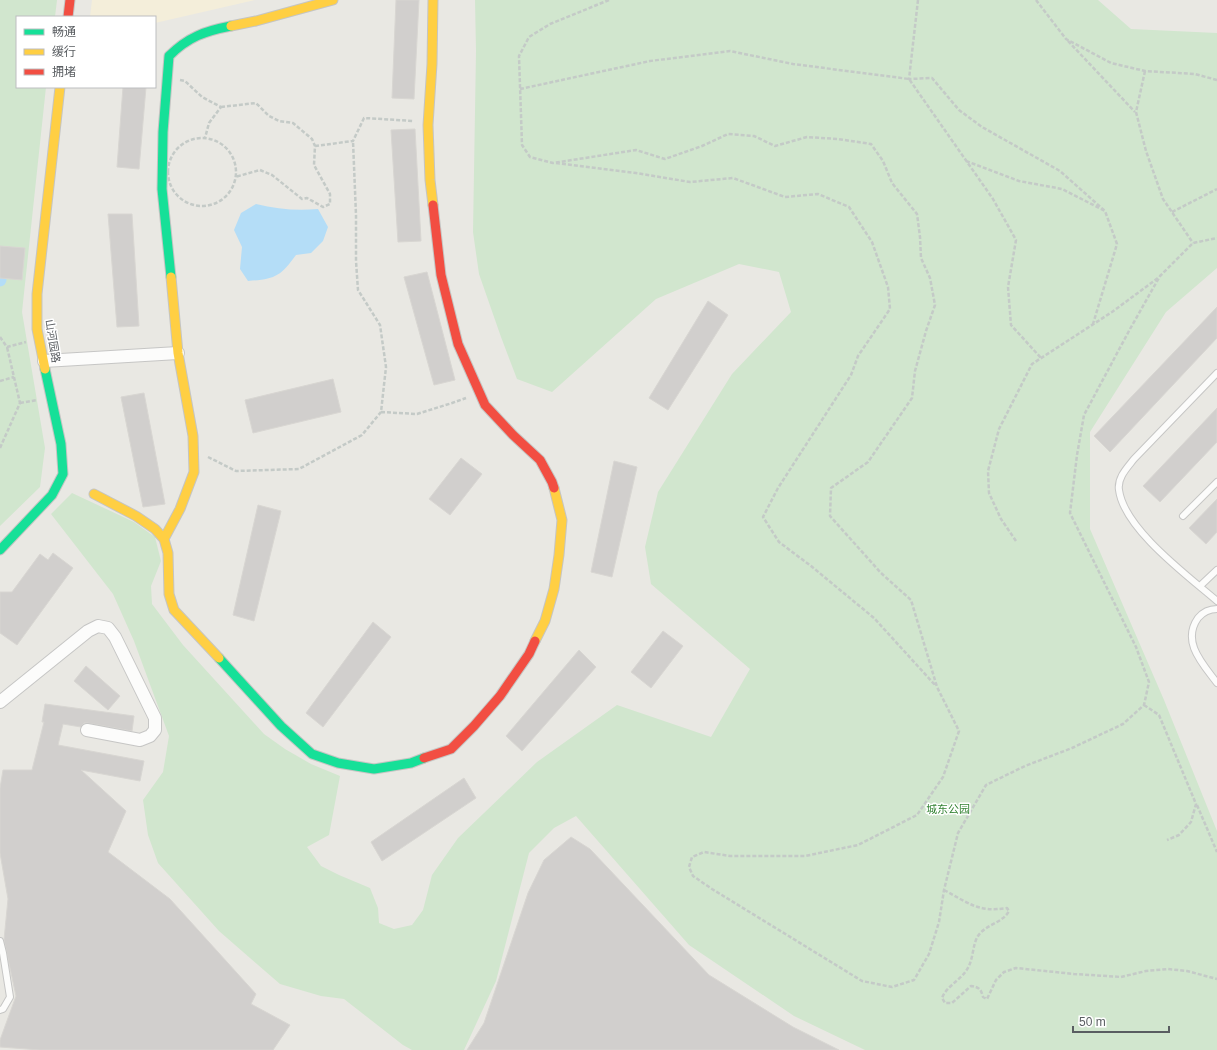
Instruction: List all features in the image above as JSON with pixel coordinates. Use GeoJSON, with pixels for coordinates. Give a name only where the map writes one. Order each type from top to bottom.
{"type":"FeatureCollection","features":[{"type":"Feature","properties":{"kind":"street"},"geometry":{"type":"LineString","coordinates":[[68,16],[70,0]]}},
{"type":"Feature","properties":{"kind":"street"},"geometry":{"type":"LineString","coordinates":[[164,539],[180,509],[194,472],[193,436],[178,353],[162,189],[163,132],[169,56],[179,46],[208,31],[256,21],[333,0]]}},
{"type":"Feature","properties":{"kind":"street"},"geometry":{"type":"LineString","coordinates":[[94,494],[136,516],[155,529],[164,539],[168,553],[168,594],[174,610],[281,726],[312,754],[338,762],[374,769],[411,763],[451,749],[474,726],[500,696],[529,654],[545,620],[554,588],[560,554],[562,520],[552,482],[540,460],[513,435],[485,405],[458,344],[441,275],[430,180],[429,121],[433,0]]}},
{"type":"Feature","properties":{"kind":"street","name":"山河园路"},"geometry":{"type":"LineString","coordinates":[[0,550],[52,495],[63,474],[61,444],[37,329],[37,294],[60,88]]}},
{"type":"Feature","properties":{"kind":"street"},"geometry":{"type":"LineString","coordinates":[[44,361],[178,353]]}},
{"type":"Feature","properties":{"kind":"street"},"geometry":{"type":"LineString","coordinates":[[0,702],[88,631],[98,626],[108,628],[115,637],[155,718],[155,730],[150,736],[140,740],[87,730]]}},
{"type":"Feature","properties":{"kind":"lane"},"geometry":{"type":"LineString","coordinates":[[1217,373],[1134,458],[1122,473],[1118,489],[1122,502],[1137,528],[1162,554],[1217,601]]}},
{"type":"Feature","properties":{"kind":"lane"},"geometry":{"type":"LineString","coordinates":[[1183,516],[1217,482]]}},
{"type":"Feature","properties":{"kind":"lane"},"geometry":{"type":"LineString","coordinates":[[1200,586],[1217,570]]}},
{"type":"Feature","properties":{"kind":"lane"},"geometry":{"type":"LineString","coordinates":[[1217,609],[1210,609],[1199,616],[1194,625],[1192,641],[1197,657],[1217,683]]}},
{"type":"Feature","properties":{"kind":"lane"},"geometry":{"type":"LineString","coordinates":[[0,940],[10,997],[3,1009],[0,1010]]}},
{"type":"Feature","properties":{"kind":"path"},"geometry":{"type":"LineString","coordinates":[[609,0],[550,24],[529,37],[519,56],[522,145],[530,157],[553,163],[636,173],[690,182],[733,178],[785,197],[818,194],[849,207],[872,242],[888,287],[890,309],[858,356],[851,376],[778,488],[763,517],[779,542],[812,566],[874,618],[937,687]]}},
{"type":"Feature","properties":{"kind":"path"},"geometry":{"type":"LineString","coordinates":[[918,0],[909,80],[993,199],[1016,240],[1008,287],[1011,325],[1041,358]]}},
{"type":"Feature","properties":{"kind":"path"},"geometry":{"type":"LineString","coordinates":[[1036,0],[1066,39],[1136,112]]}},
{"type":"Feature","properties":{"kind":"path"},"geometry":{"type":"LineString","coordinates":[[1066,39],[1111,63],[1145,71],[1195,74],[1217,80]]}},
{"type":"Feature","properties":{"kind":"path"},"geometry":{"type":"LineString","coordinates":[[520,89],[650,61],[730,51],[793,64],[909,80],[932,78],[959,110],[982,127],[1060,171],[1105,212],[1117,244],[1093,324]]}},
{"type":"Feature","properties":{"kind":"path"},"geometry":{"type":"LineString","coordinates":[[1145,71],[1136,112],[1146,151],[1163,199],[1193,243]]}},
{"type":"Feature","properties":{"kind":"path"},"geometry":{"type":"LineString","coordinates":[[167,78],[185,81],[202,97],[221,107],[256,103],[269,116],[279,121],[293,123],[306,132],[312,139],[315,146],[314,165],[330,194],[330,204],[323,207],[307,198],[302,199],[272,175],[260,170],[235,177]]}},
{"type":"Feature","properties":{"kind":"path"},"geometry":{"type":"LineString","coordinates":[[205,138],[209,123],[221,107]]}},
{"type":"Feature","properties":{"kind":"path"},"geometry":{"type":"LineString","coordinates":[[194,450],[236,471],[298,469],[362,435],[381,412],[386,367],[380,325],[358,290],[352,141],[364,118],[429,121]]}},
{"type":"Feature","properties":{"kind":"path"},"geometry":{"type":"LineString","coordinates":[[553,163],[636,150],[664,159],[702,146],[728,134],[754,136],[775,146],[807,137],[838,139],[871,144],[883,161],[892,183],[917,214],[921,258],[930,278],[935,305],[915,371],[912,398],[868,462],[831,488],[830,516],[881,573],[911,600],[937,687],[959,731],[943,777],[917,815],[858,845],[804,856],[730,856],[704,852],[692,857],[688,868],[693,876],[712,889],[862,981],[892,987],[914,980],[929,954],[939,922],[944,890],[958,833],[986,785],[1025,766],[1072,748],[1123,724],[1144,705],[1149,682],[1136,647],[1070,514],[1077,455],[1084,415],[1160,276]]}},
{"type":"Feature","properties":{"kind":"path"},"geometry":{"type":"LineString","coordinates":[[199,137],[211,138],[221,143],[230,151],[235,162],[235,177],[234,184],[228,194],[219,202],[208,206],[197,206],[187,203],[178,197],[171,188],[168,177],[168,166],[171,156],[178,146],[188,140],[199,137]]}},
{"type":"Feature","properties":{"kind":"path"},"geometry":{"type":"LineString","coordinates":[[315,146],[352,141]]}},
{"type":"Feature","properties":{"kind":"path"},"geometry":{"type":"LineString","coordinates":[[966,161],[1019,181],[1062,189],[1105,212]]}},
{"type":"Feature","properties":{"kind":"path"},"geometry":{"type":"LineString","coordinates":[[1172,212],[1217,189]]}},
{"type":"Feature","properties":{"kind":"path"},"geometry":{"type":"LineString","coordinates":[[1016,541],[1001,519],[989,493],[988,470],[999,430],[1032,364],[1112,312],[1160,276],[1193,243],[1217,238]]}},
{"type":"Feature","properties":{"kind":"path"},"geometry":{"type":"LineString","coordinates":[[0,337],[7,347],[20,403],[0,448]]}},
{"type":"Feature","properties":{"kind":"path"},"geometry":{"type":"LineString","coordinates":[[7,347],[39,339]]}},
{"type":"Feature","properties":{"kind":"path"},"geometry":{"type":"LineString","coordinates":[[0,381],[14,376]]}},
{"type":"Feature","properties":{"kind":"path"},"geometry":{"type":"LineString","coordinates":[[381,412],[417,414],[452,404],[479,392]]}},
{"type":"Feature","properties":{"kind":"path"},"geometry":{"type":"LineString","coordinates":[[1144,705],[1158,716],[1217,852]]}},
{"type":"Feature","properties":{"kind":"path"},"geometry":{"type":"LineString","coordinates":[[1167,840],[1179,835],[1191,822],[1196,804]]}},
{"type":"Feature","properties":{"kind":"path"},"geometry":{"type":"LineString","coordinates":[[944,890],[983,910],[998,910],[1007,908],[1009,911],[1007,916],[978,935],[971,962],[959,980],[944,994],[942,998],[945,1003],[952,1003],[971,986],[981,989],[983,997],[987,999],[996,980],[1004,972],[1016,968],[1121,977],[1146,971],[1168,969],[1187,970],[1217,980]]}},
{"type":"Feature","properties":{"kind":"shaded area"},"geometry":{"type":"Polygon","coordinates":[[[92,0],[255,0],[156,23],[156,16],[90,16],[92,0]]]}},
{"type":"Feature","properties":{"kind":"green space"},"geometry":{"type":"Polygon","coordinates":[[[0,0],[57,0],[55,16],[16,16],[16,88],[46,88],[22,312],[45,448],[40,487],[0,526],[0,0]]]}},
{"type":"Feature","properties":{"kind":"green space","name":"城东公园"},"geometry":{"type":"Polygon","coordinates":[[[475,0],[1098,0],[1131,29],[1217,33],[1217,268],[1166,312],[1090,432],[1090,529],[1164,700],[1217,831],[1217,1050],[865,1050],[794,1016],[689,945],[576,816],[554,828],[529,853],[496,981],[464,1050],[412,1050],[403,1045],[344,999],[321,996],[280,984],[219,931],[158,863],[148,835],[143,800],[163,772],[169,736],[134,641],[113,594],[51,514],[72,493],[134,522],[155,537],[161,561],[151,586],[152,604],[183,645],[264,734],[285,749],[311,764],[340,776],[329,835],[307,847],[321,866],[370,888],[378,908],[379,923],[394,929],[412,925],[423,910],[432,875],[458,838],[537,762],[617,705],[711,737],[750,669],[651,584],[645,547],[658,492],[732,374],[791,312],[779,272],[739,264],[656,299],[552,392],[517,379],[479,274],[473,232],[476,51],[475,0]]]}},
{"type":"Feature","properties":{"kind":"water"},"geometry":{"type":"Polygon","coordinates":[[[256,204],[287,209],[318,209],[328,227],[323,241],[311,253],[296,255],[286,268],[276,276],[248,281],[240,269],[242,247],[234,230],[241,213],[256,204]]]}},
{"type":"Feature","properties":{"kind":"building"},"geometry":{"type":"Polygon","coordinates":[[[396,0],[419,0],[414,99],[392,98],[396,0]]]}},
{"type":"Feature","properties":{"kind":"building"},"geometry":{"type":"Polygon","coordinates":[[[123,88],[146,88],[139,169],[117,167],[123,88]]]}},
{"type":"Feature","properties":{"kind":"building"},"geometry":{"type":"Polygon","coordinates":[[[415,129],[421,241],[398,242],[391,130],[415,129]]]}},
{"type":"Feature","properties":{"kind":"building"},"geometry":{"type":"Polygon","coordinates":[[[108,214],[132,214],[139,326],[117,327],[108,214]]]}},
{"type":"Feature","properties":{"kind":"building"},"geometry":{"type":"Polygon","coordinates":[[[0,246],[25,248],[22,280],[0,278],[0,246]]]}},
{"type":"Feature","properties":{"kind":"building"},"geometry":{"type":"Polygon","coordinates":[[[427,272],[455,380],[434,385],[404,277],[427,272]]]}},
{"type":"Feature","properties":{"kind":"building"},"geometry":{"type":"Polygon","coordinates":[[[708,301],[728,315],[668,410],[649,398],[708,301]]]}},
{"type":"Feature","properties":{"kind":"building"},"geometry":{"type":"Polygon","coordinates":[[[1217,307],[1217,338],[1110,452],[1094,436],[1217,307]]]}},
{"type":"Feature","properties":{"kind":"building"},"geometry":{"type":"Polygon","coordinates":[[[333,379],[341,412],[253,433],[245,400],[333,379]]]}},
{"type":"Feature","properties":{"kind":"building"},"geometry":{"type":"Polygon","coordinates":[[[144,393],[165,504],[143,507],[121,397],[144,393]]]}},
{"type":"Feature","properties":{"kind":"building"},"geometry":{"type":"Polygon","coordinates":[[[1217,408],[1217,442],[1160,502],[1143,486],[1217,408]]]}},
{"type":"Feature","properties":{"kind":"building"},"geometry":{"type":"Polygon","coordinates":[[[461,458],[482,474],[450,515],[429,499],[461,458]]]}},
{"type":"Feature","properties":{"kind":"building"},"geometry":{"type":"Polygon","coordinates":[[[614,461],[637,467],[612,577],[591,572],[614,461]]]}},
{"type":"Feature","properties":{"kind":"building"},"geometry":{"type":"Polygon","coordinates":[[[1217,499],[1217,532],[1206,544],[1189,528],[1217,499]]]}},
{"type":"Feature","properties":{"kind":"building"},"geometry":{"type":"Polygon","coordinates":[[[258,505],[281,511],[254,621],[233,615],[258,505]]]}},
{"type":"Feature","properties":{"kind":"building"},"geometry":{"type":"Polygon","coordinates":[[[53,553],[73,568],[17,645],[0,633],[0,592],[12,592],[40,554],[48,560],[53,553]]]}},
{"type":"Feature","properties":{"kind":"building"},"geometry":{"type":"Polygon","coordinates":[[[373,622],[391,637],[323,727],[306,713],[373,622]]]}},
{"type":"Feature","properties":{"kind":"building"},"geometry":{"type":"Polygon","coordinates":[[[663,631],[683,646],[651,688],[631,672],[663,631]]]}},
{"type":"Feature","properties":{"kind":"building"},"geometry":{"type":"Polygon","coordinates":[[[579,650],[596,667],[522,751],[506,736],[579,650]]]}},
{"type":"Feature","properties":{"kind":"building"},"geometry":{"type":"Polygon","coordinates":[[[86,666],[120,696],[108,710],[74,681],[86,666]]]}},
{"type":"Feature","properties":{"kind":"building"},"geometry":{"type":"Polygon","coordinates":[[[45,704],[134,716],[132,731],[88,723],[84,723],[81,727],[63,724],[58,745],[144,761],[140,781],[81,770],[126,811],[108,852],[170,899],[256,994],[251,1004],[290,1025],[273,1050],[40,1050],[0,1047],[0,1040],[16,996],[4,940],[8,899],[0,853],[0,788],[3,770],[32,770],[44,722],[42,722],[45,704]]]}},
{"type":"Feature","properties":{"kind":"building"},"geometry":{"type":"Polygon","coordinates":[[[464,778],[476,798],[382,861],[371,842],[464,778]]]}},
{"type":"Feature","properties":{"kind":"building"},"geometry":{"type":"Polygon","coordinates":[[[571,837],[590,849],[709,975],[793,1027],[839,1050],[467,1050],[484,1023],[528,893],[544,860],[571,837]]]}},
{"type":"Feature","properties":{"kind":"traffic: fast"},"geometry":{"type":"LineString","coordinates":[[171,277],[162,189],[163,132],[169,56],[190,39],[213,30],[231,26]]}},
{"type":"Feature","properties":{"kind":"traffic: fast"},"geometry":{"type":"LineString","coordinates":[[0,550],[52,495],[63,474],[61,444],[45,369]]}},
{"type":"Feature","properties":{"kind":"traffic: fast"},"geometry":{"type":"LineString","coordinates":[[219,658],[281,726],[312,754],[338,763],[374,769],[411,763],[424,758]]}},
{"type":"Feature","properties":{"kind":"traffic: slow"},"geometry":{"type":"LineString","coordinates":[[231,26],[256,21],[333,0]]}},
{"type":"Feature","properties":{"kind":"traffic: slow"},"geometry":{"type":"LineString","coordinates":[[433,0],[432,64],[428,125],[430,180],[433,205]]}},
{"type":"Feature","properties":{"kind":"traffic: slow"},"geometry":{"type":"LineString","coordinates":[[45,369],[37,329],[37,294],[60,88]]}},
{"type":"Feature","properties":{"kind":"traffic: slow"},"geometry":{"type":"LineString","coordinates":[[164,539],[180,509],[194,472],[193,436],[178,353],[171,277]]}},
{"type":"Feature","properties":{"kind":"traffic: slow"},"geometry":{"type":"LineString","coordinates":[[535,641],[545,621],[554,589],[559,555],[562,520],[554,488]]}},
{"type":"Feature","properties":{"kind":"traffic: slow"},"geometry":{"type":"LineString","coordinates":[[94,494],[136,516],[155,529],[164,539],[168,553],[169,594],[174,610],[219,658]]}},
{"type":"Feature","properties":{"kind":"traffic: jam"},"geometry":{"type":"LineString","coordinates":[[68,16],[70,0]]}},
{"type":"Feature","properties":{"kind":"traffic: jam"},"geometry":{"type":"LineString","coordinates":[[433,205],[441,275],[458,344],[485,405],[513,435],[540,460],[554,488]]}},
{"type":"Feature","properties":{"kind":"traffic: jam"},"geometry":{"type":"LineString","coordinates":[[424,758],[451,749],[474,726],[500,696],[529,654],[535,641]]}}]}
